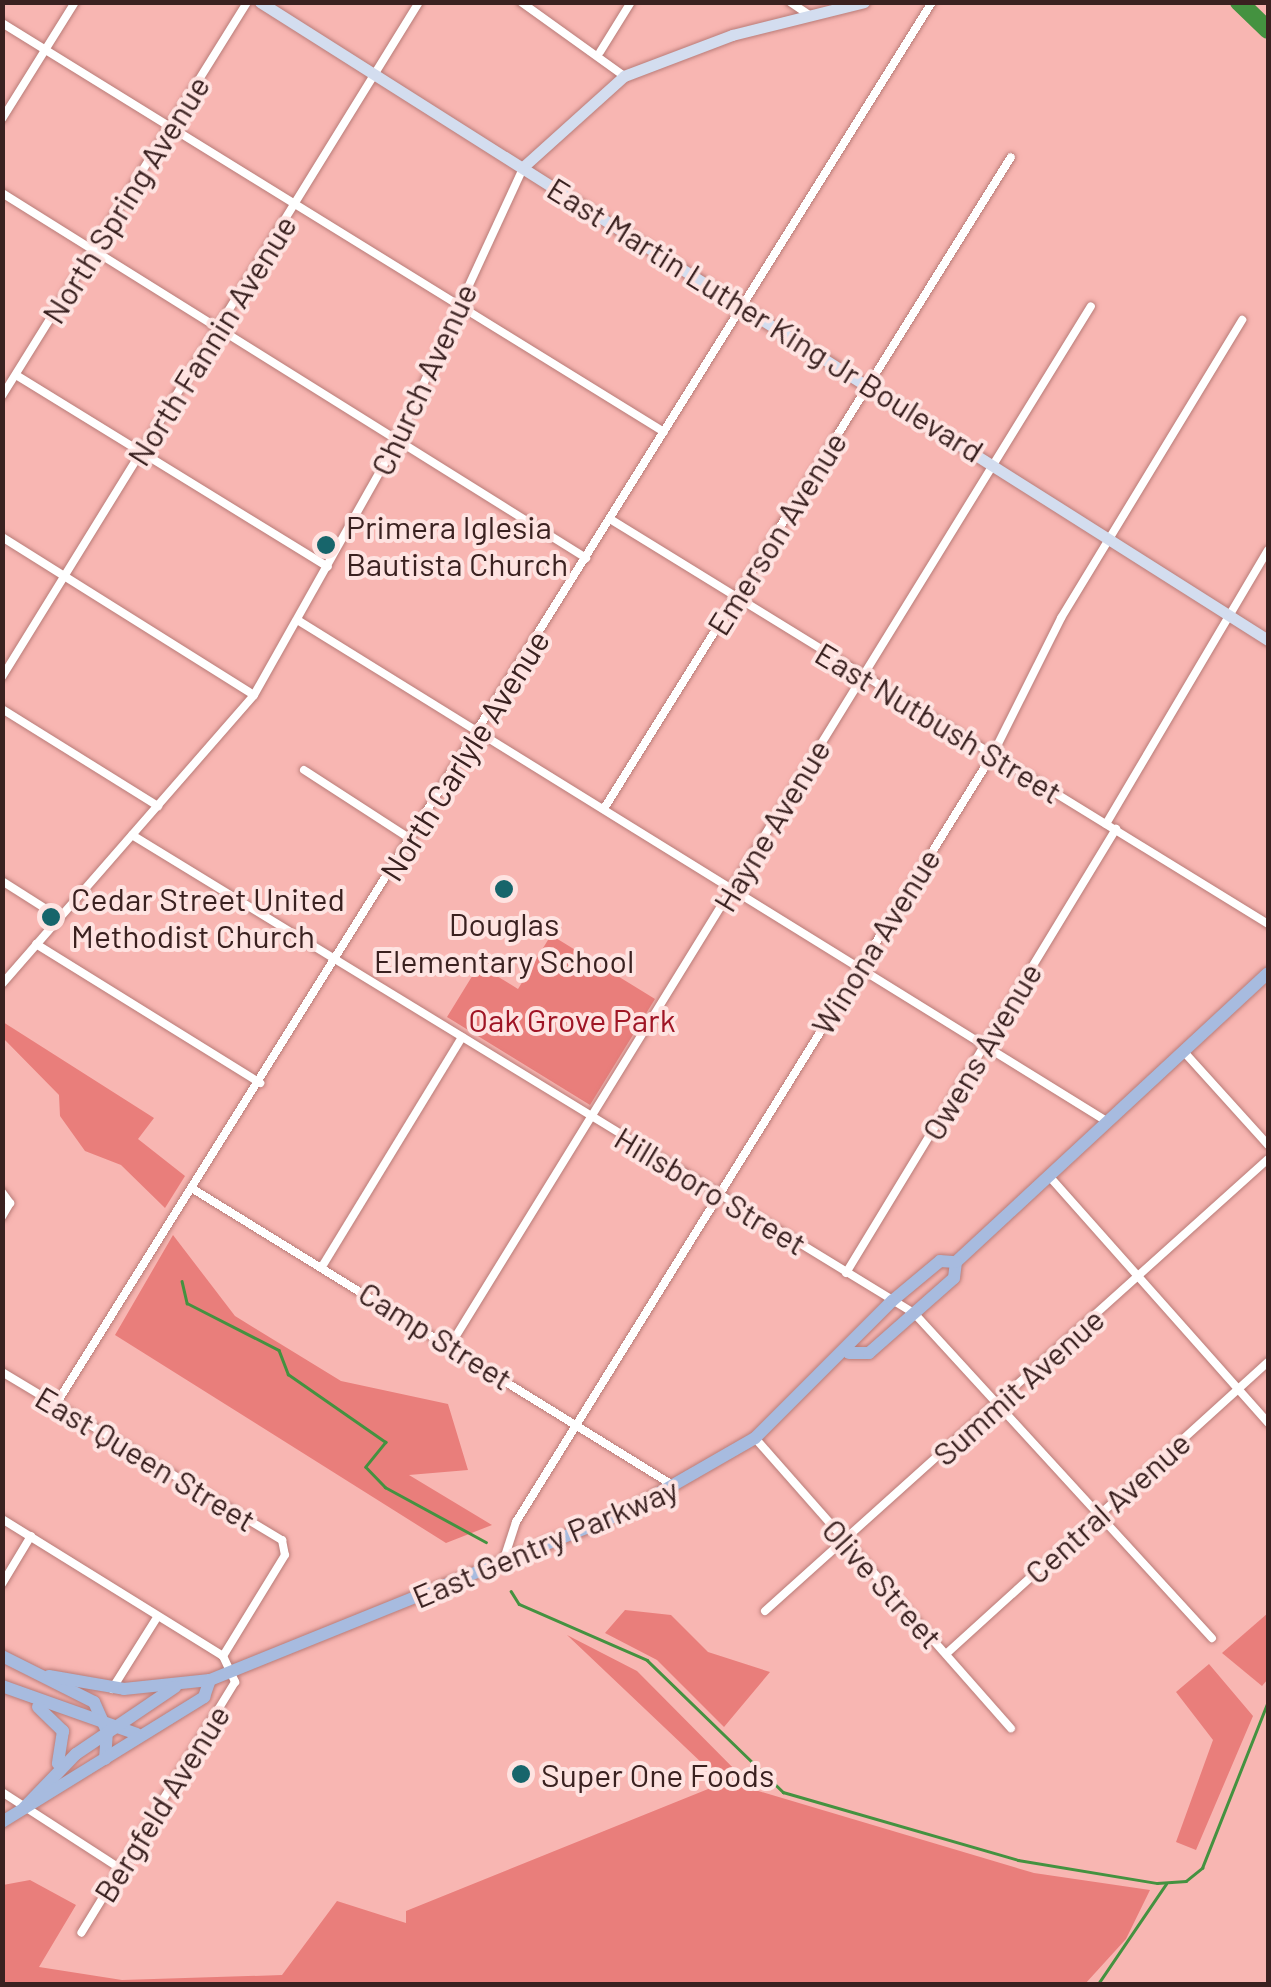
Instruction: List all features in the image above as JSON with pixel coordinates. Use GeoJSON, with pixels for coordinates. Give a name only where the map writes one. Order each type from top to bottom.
{"type":"FeatureCollection","features":[{"type":"Feature","properties":{"kind":"main road","name":"East Martin Luther King Jr Boulevard"},"geometry":{"type":"LineString","coordinates":[[260,2],[870,382],[1268,640]]}},
{"type":"Feature","properties":{"kind":"main road","name":"Church Avenue"},"geometry":{"type":"LineString","coordinates":[[524,167],[624,76],[809,15],[864,2]]}},
{"type":"Feature","properties":{"kind":"main road","name":"East Gentry Parkway"},"geometry":{"type":"LineString","coordinates":[[848,1353],[869,1354],[954,1278],[956,1262],[1268,973]]}},
{"type":"Feature","properties":{"kind":"main road","name":"East Gentry Parkway"},"geometry":{"type":"LineString","coordinates":[[50,1676],[112,1689],[210,1680],[676,1487],[755,1438],[848,1353],[853,1336],[892,1301],[940,1261],[956,1262]]}},
{"type":"Feature","properties":{"kind":"main road"},"geometry":{"type":"LineString","coordinates":[[2,1656],[50,1676],[94,1702],[107,1731],[106,1759]]}},
{"type":"Feature","properties":{"kind":"main road","name":"East Gentry Parkway"},"geometry":{"type":"LineString","coordinates":[[2,1822],[204,1697],[210,1680]]}},
{"type":"Feature","properties":{"kind":"main road"},"geometry":{"type":"LineString","coordinates":[[24,1808],[49,1776],[107,1731],[186,1681]]}},
{"type":"Feature","properties":{"kind":"main road"},"geometry":{"type":"LineString","coordinates":[[2,1686],[107,1731],[140,1734]]}},
{"type":"Feature","properties":{"kind":"main road"},"geometry":{"type":"LineString","coordinates":[[20,1693],[63,1731],[49,1776]]}},
{"type":"Feature","properties":{"kind":"street"},"geometry":{"type":"LineString","coordinates":[[2,119],[75,2]]}},
{"type":"Feature","properties":{"kind":"street","name":"North Spring Avenue"},"geometry":{"type":"LineString","coordinates":[[2,396],[247,2]]}},
{"type":"Feature","properties":{"kind":"street","name":"North Fannin Avenue"},"geometry":{"type":"LineString","coordinates":[[2,678],[419,2]]}},
{"type":"Feature","properties":{"kind":"street"},"geometry":{"type":"LineString","coordinates":[[521,2],[600,52],[624,76]]}},
{"type":"Feature","properties":{"kind":"street"},"geometry":{"type":"LineString","coordinates":[[600,52],[631,2]]}},
{"type":"Feature","properties":{"kind":"street"},"geometry":{"type":"LineString","coordinates":[[790,2],[809,15]]}},
{"type":"Feature","properties":{"kind":"street","name":"North Carlyle Avenue"},"geometry":{"type":"LineString","coordinates":[[56,1404],[412,840],[932,2]]}},
{"type":"Feature","properties":{"kind":"street"},"geometry":{"type":"LineString","coordinates":[[2,23],[664,432]]}},
{"type":"Feature","properties":{"kind":"street","name":"Emerson Avenue"},"geometry":{"type":"LineString","coordinates":[[605,808],[1010,156]]}},
{"type":"Feature","properties":{"kind":"street","name":"Church Avenue"},"geometry":{"type":"LineString","coordinates":[[2,984],[254,695],[299,621],[397,440],[524,167]]}},
{"type":"Feature","properties":{"kind":"street"},"geometry":{"type":"LineString","coordinates":[[2,193],[586,558]]}},
{"type":"Feature","properties":{"kind":"street","name":"Hayne Avenue"},"geometry":{"type":"LineString","coordinates":[[451,1344],[1091,306]]}},
{"type":"Feature","properties":{"kind":"street","name":"Winona Avenue"},"geometry":{"type":"LineString","coordinates":[[504,1559],[576,1423],[858,964],[993,754],[1110,539],[1242,320]]}},
{"type":"Feature","properties":{"kind":"street"},"geometry":{"type":"LineString","coordinates":[[16,374],[328,567]]}},
{"type":"Feature","properties":{"kind":"street","name":"East Nutbush Street"},"geometry":{"type":"LineString","coordinates":[[610,520],[1268,924]]}},
{"type":"Feature","properties":{"kind":"street"},"geometry":{"type":"LineString","coordinates":[[2,537],[254,695]]}},
{"type":"Feature","properties":{"kind":"street"},"geometry":{"type":"LineString","coordinates":[[1106,824],[1268,550]]}},
{"type":"Feature","properties":{"kind":"street"},"geometry":{"type":"LineString","coordinates":[[299,621],[986,1042],[1108,1122]]}},
{"type":"Feature","properties":{"kind":"street"},"geometry":{"type":"LineString","coordinates":[[2,709],[158,806]]}},
{"type":"Feature","properties":{"kind":"street"},"geometry":{"type":"LineString","coordinates":[[304,770],[412,840]]}},
{"type":"Feature","properties":{"kind":"street","name":"Owens Avenue"},"geometry":{"type":"LineString","coordinates":[[846,1273],[1116,829]]}},
{"type":"Feature","properties":{"kind":"street","name":"Hillsboro Street"},"geometry":{"type":"LineString","coordinates":[[132,835],[914,1313],[1212,1638]]}},
{"type":"Feature","properties":{"kind":"street"},"geometry":{"type":"LineString","coordinates":[[2,880],[60,918]]}},
{"type":"Feature","properties":{"kind":"street"},"geometry":{"type":"LineString","coordinates":[[36,944],[260,1083]]}},
{"type":"Feature","properties":{"kind":"street"},"geometry":{"type":"LineString","coordinates":[[323,1265],[462,1037]]}},
{"type":"Feature","properties":{"kind":"street"},"geometry":{"type":"LineString","coordinates":[[1185,1053],[1268,1144]]}},
{"type":"Feature","properties":{"kind":"street","name":"Summit Avenue"},"geometry":{"type":"LineString","coordinates":[[766,1611],[1268,1159]]}},
{"type":"Feature","properties":{"kind":"street"},"geometry":{"type":"LineString","coordinates":[[1049,1176],[1268,1423]]}},
{"type":"Feature","properties":{"kind":"street","name":"Camp Street"},"geometry":{"type":"LineString","coordinates":[[193,1188],[451,1344],[676,1487]]}},
{"type":"Feature","properties":{"kind":"street"},"geometry":{"type":"LineString","coordinates":[[2,1192],[10,1202],[2,1217]]}},
{"type":"Feature","properties":{"kind":"street","name":"Central Avenue"},"geometry":{"type":"LineString","coordinates":[[946,1654],[1268,1362]]}},
{"type":"Feature","properties":{"kind":"street","name":"East Queen Street"},"geometry":{"type":"LineString","coordinates":[[2,1372],[286,1546]]}},
{"type":"Feature","properties":{"kind":"street","name":"Olive Street"},"geometry":{"type":"LineString","coordinates":[[755,1438],[1012,1728]]}},
{"type":"Feature","properties":{"kind":"street"},"geometry":{"type":"LineString","coordinates":[[2,1519],[223,1656],[230,1673]]}},
{"type":"Feature","properties":{"kind":"street"},"geometry":{"type":"LineString","coordinates":[[2,1584],[31,1536]]}},
{"type":"Feature","properties":{"kind":"street","name":"Bergfeld Avenue"},"geometry":{"type":"LineString","coordinates":[[223,1656],[286,1546]]}},
{"type":"Feature","properties":{"kind":"street"},"geometry":{"type":"LineString","coordinates":[[112,1689],[158,1616]]}},
{"type":"Feature","properties":{"kind":"street","name":"Bergfeld Avenue"},"geometry":{"type":"LineString","coordinates":[[81,1933],[235,1682],[230,1673]]}},
{"type":"Feature","properties":{"kind":"street"},"geometry":{"type":"LineString","coordinates":[[2,1792],[121,1869]]}},
{"type":"Feature","properties":{"kind":"green space","name":"Oak Grove Park"},"geometry":{"type":"Polygon","coordinates":[[[551,935],[655,999],[590,1105],[447,1017],[479,965],[518,989],[551,935]]]}},
{"type":"Feature","properties":{"kind":"green space"},"geometry":{"type":"Polygon","coordinates":[[[3,1022],[154,1118],[138,1139],[185,1176],[165,1208],[121,1165],[85,1151],[60,1116],[59,1095],[3,1038],[3,1022]]]}},
{"type":"Feature","properties":{"kind":"green space"},"geometry":{"type":"Polygon","coordinates":[[[173,1235],[235,1316],[341,1381],[448,1404],[468,1470],[409,1475],[492,1525],[446,1543],[115,1335],[173,1235]]]}},
{"type":"Feature","properties":{"kind":"green space"},"geometry":{"type":"Polygon","coordinates":[[[625,1610],[671,1615],[708,1652],[770,1672],[724,1727],[657,1660],[605,1633],[625,1610]]]}},
{"type":"Feature","properties":{"kind":"green space"},"geometry":{"type":"Polygon","coordinates":[[[1268,1613],[1268,1679],[1262,1686],[1222,1653],[1268,1613]]]}},
{"type":"Feature","properties":{"kind":"green space"},"geometry":{"type":"Polygon","coordinates":[[[567,1635],[637,1671],[755,1790],[1034,1873],[1150,1890],[1126,1939],[1085,1984],[3,1984],[3,1885],[30,1880],[76,1905],[39,1967],[122,1980],[282,1975],[337,1901],[406,1923],[406,1911],[723,1783],[567,1635]]]}},
{"type":"Feature","properties":{"kind":"green space"},"geometry":{"type":"Polygon","coordinates":[[[1209,1664],[1253,1716],[1196,1850],[1176,1842],[1213,1740],[1176,1692],[1209,1664]]]}},
{"type":"Feature","properties":{"kind":"waterway"},"geometry":{"type":"LineString","coordinates":[[1239,2],[1268,30]]}},
{"type":"Feature","properties":{"kind":"waterway"},"geometry":{"type":"LineString","coordinates":[[182,1281],[187,1303],[279,1350],[288,1374],[386,1442],[366,1467],[385,1487],[486,1542]]}},
{"type":"Feature","properties":{"kind":"waterway"},"geometry":{"type":"LineString","coordinates":[[511,1591],[519,1604],[647,1660],[783,1792],[1018,1860],[1157,1883],[1186,1881],[1202,1868],[1268,1701]]}},
{"type":"Feature","properties":{"kind":"waterway"},"geometry":{"type":"LineString","coordinates":[[1098,1984],[1166,1884]]}},
{"type":"Feature","properties":{"kind":"place","name":"Primera Iglesia Bautista Church"},"geometry":{"type":"Point","coordinates":[326,545]}},
{"type":"Feature","properties":{"kind":"place","name":"Douglas Elementary School"},"geometry":{"type":"Point","coordinates":[504,889]}},
{"type":"Feature","properties":{"kind":"place","name":"Cedar Street United Methodist Church"},"geometry":{"type":"Point","coordinates":[51,917]}},
{"type":"Feature","properties":{"kind":"place","name":"Super One Foods"},"geometry":{"type":"Point","coordinates":[521,1774]}}]}
